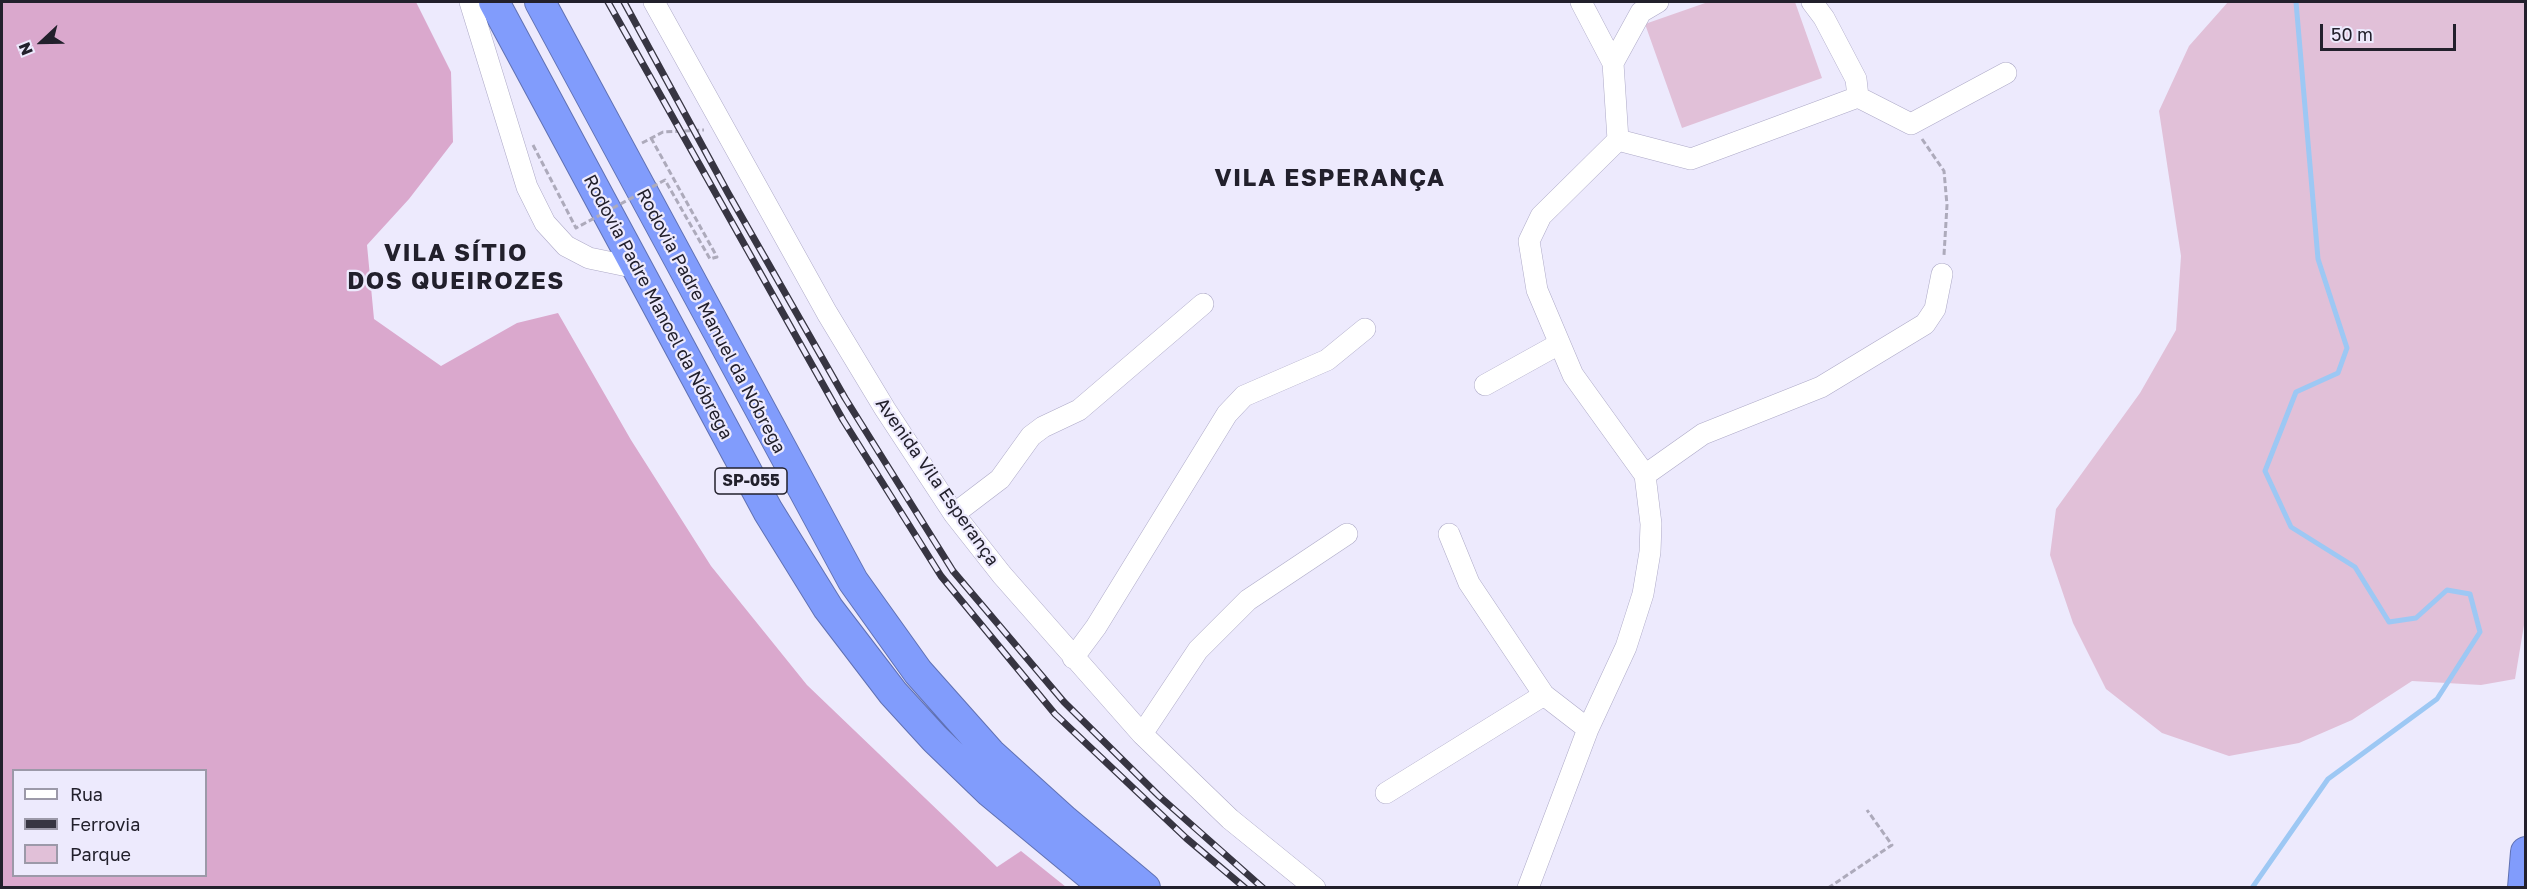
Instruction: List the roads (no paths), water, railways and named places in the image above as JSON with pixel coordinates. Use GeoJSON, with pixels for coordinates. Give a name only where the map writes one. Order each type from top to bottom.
{"type":"FeatureCollection","features":[{"type":"Feature","properties":{"kind":"highway","name":"Rodovia Padre Manoel da Nóbrega"},"geometry":{"type":"LineString","coordinates":[[494,2],[768,511],[828,608],[893,693],[935,739],[990,792],[1106,888]]}},
{"type":"Feature","properties":{"kind":"highway","name":"Rodovia Padre Manuel da Nóbrega"},"geometry":{"type":"LineString","coordinates":[[540,2],[853,581],[918,672],[990,753],[1065,821],[1145,888]]}},
{"type":"Feature","properties":{"kind":"highway"},"geometry":{"type":"LineString","coordinates":[[2523,888],[2526,852]]}},
{"type":"Feature","properties":{"kind":"street"},"geometry":{"type":"LineString","coordinates":[[470,2],[527,187],[545,223],[566,246],[581,254],[637,268]]}},
{"type":"Feature","properties":{"kind":"street","name":"Avenida Vila Esperança"},"geometry":{"type":"LineString","coordinates":[[654,2],[833,323],[885,409],[954,514],[1073,658],[1142,734],[1230,819],[1315,888]]}},
{"type":"Feature","properties":{"kind":"street"},"geometry":{"type":"LineString","coordinates":[[1528,888],[1588,729],[1626,647],[1644,594],[1651,524],[1645,474],[1573,375],[1537,290],[1529,241],[1541,216],[1618,140],[1613,63],[1581,2]]}},
{"type":"Feature","properties":{"kind":"street"},"geometry":{"type":"LineString","coordinates":[[1613,63],[1641,12],[1658,2]]}},
{"type":"Feature","properties":{"kind":"street"},"geometry":{"type":"LineString","coordinates":[[1812,2],[1824,18],[1857,79],[1858,97]]}},
{"type":"Feature","properties":{"kind":"street"},"geometry":{"type":"LineString","coordinates":[[1618,140],[1691,159],[1858,97],[1911,124],[2006,73]]}},
{"type":"Feature","properties":{"kind":"street"},"geometry":{"type":"LineString","coordinates":[[1645,474],[1703,434],[1821,387],[1924,324],[1935,309],[1942,274]]}},
{"type":"Feature","properties":{"kind":"street"},"geometry":{"type":"LineString","coordinates":[[954,514],[1000,479],[1030,436],[1043,427],[1079,410],[1203,304]]}},
{"type":"Feature","properties":{"kind":"street"},"geometry":{"type":"LineString","coordinates":[[1073,658],[1096,627],[1227,414],[1244,396],[1327,360],[1365,329]]}},
{"type":"Feature","properties":{"kind":"street"},"geometry":{"type":"LineString","coordinates":[[1485,385],[1559,345]]}},
{"type":"Feature","properties":{"kind":"street"},"geometry":{"type":"LineString","coordinates":[[1142,734],[1198,650],[1248,600],[1347,534]]}},
{"type":"Feature","properties":{"kind":"street"},"geometry":{"type":"LineString","coordinates":[[1449,534],[1468,583],[1544,695],[1588,729]]}},
{"type":"Feature","properties":{"kind":"street"},"geometry":{"type":"LineString","coordinates":[[1386,793],[1544,695]]}},
{"type":"Feature","properties":{"kind":"waterway"},"geometry":{"type":"LineString","coordinates":[[2252,888],[2328,779],[2437,699],[2480,632],[2470,594],[2447,590],[2416,618],[2389,622],[2355,567],[2291,527],[2265,471],[2296,392],[2338,373],[2347,348],[2318,259],[2296,2]]}},
{"type":"Feature","properties":{"kind":"railway"},"geometry":{"type":"LineString","coordinates":[[608,2],[843,420],[941,576],[1055,714],[1186,838],[1245,888]]}},
{"type":"Feature","properties":{"kind":"railway"},"geometry":{"type":"LineString","coordinates":[[624,2],[728,193],[845,398],[953,571],[1064,702],[1159,796],[1263,888]]}},
{"type":"Feature","properties":{"kind":"district","name":"VILA ESPERANÇA"},"geometry":{"type":"Point","coordinates":[1330,178]}},
{"type":"Feature","properties":{"kind":"district","name":"VILA SÍTIO DOS QUEIROZES"},"geometry":{"type":"Point","coordinates":[456,267]}}]}
